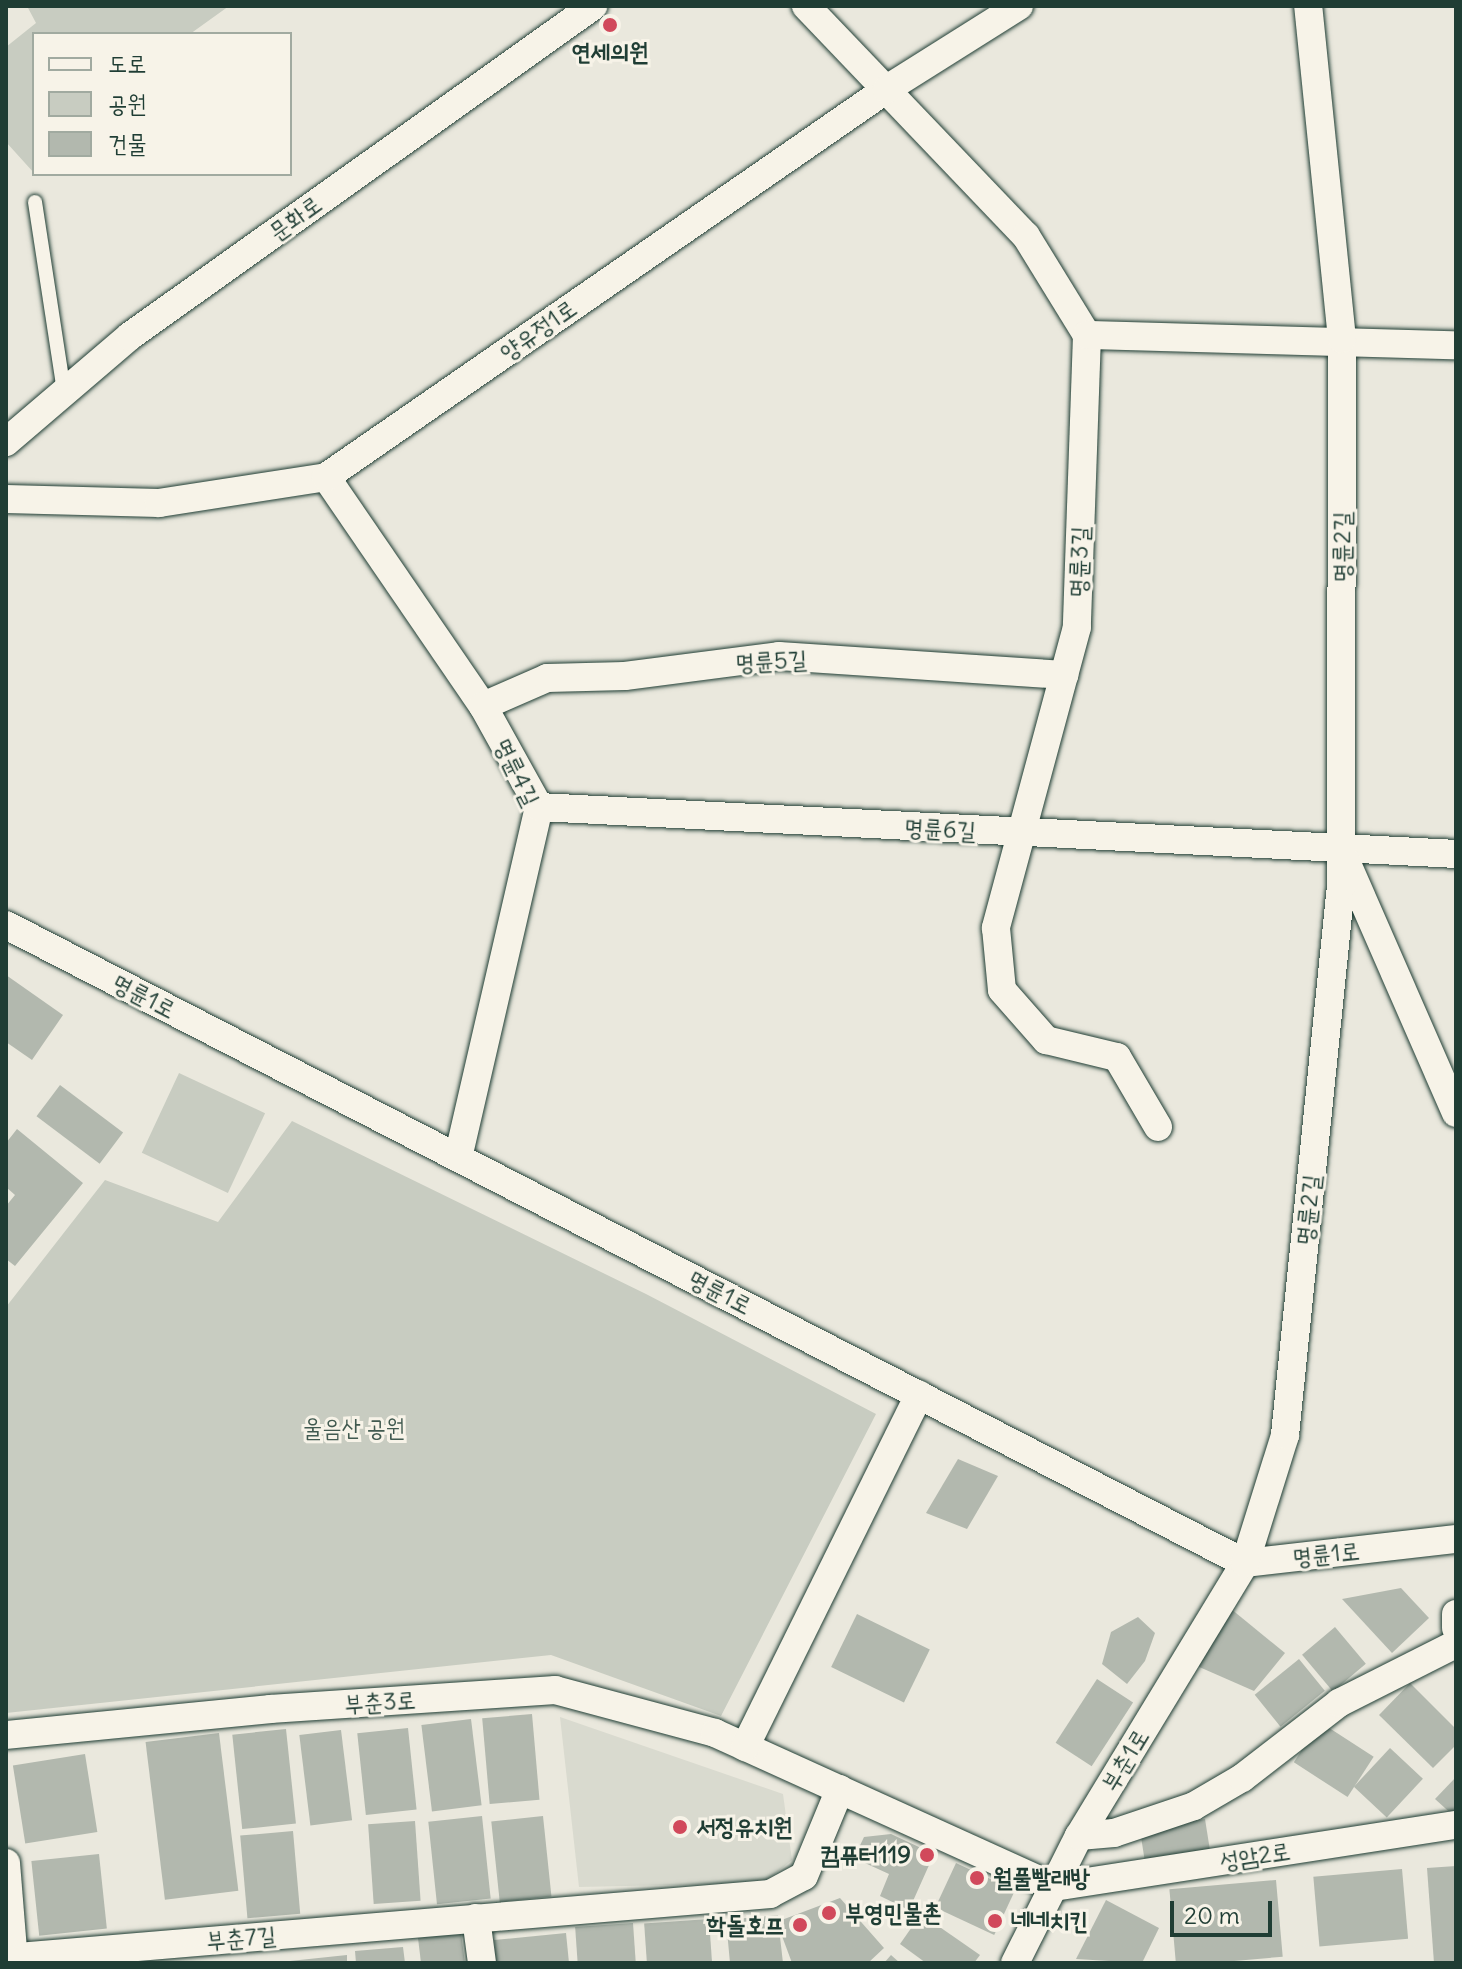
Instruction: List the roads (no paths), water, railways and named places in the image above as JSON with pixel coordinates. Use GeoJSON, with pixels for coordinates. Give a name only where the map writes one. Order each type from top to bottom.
{"type":"FeatureCollection","features":[{"type":"Feature","properties":{"kind":"street","name":"문화로"},"geometry":{"type":"LineString","coordinates":[[6,442],[130,336],[593,6]]}},
{"type":"Feature","properties":{"kind":"street"},"geometry":{"type":"LineString","coordinates":[[806,6],[1026,236],[1087,335],[1342,339],[1456,345]]}},
{"type":"Feature","properties":{"kind":"street","name":"양유정1로"},"geometry":{"type":"LineString","coordinates":[[6,499],[159,503],[326,477],[887,89],[1019,6]]}},
{"type":"Feature","properties":{"kind":"street","name":"명륜2길"},"geometry":{"type":"LineString","coordinates":[[1245,1563],[1285,1435],[1342,851],[1342,339],[1308,6]]}},
{"type":"Feature","properties":{"kind":"street","name":"명륜3길"},"geometry":{"type":"LineString","coordinates":[[1087,335],[1077,627],[996,928],[1002,990],[1046,1040],[1117,1057],[1158,1127]]}},
{"type":"Feature","properties":{"kind":"street","name":"명륜4길"},"geometry":{"type":"LineString","coordinates":[[326,477],[483,706],[539,807],[458,1158]]}},
{"type":"Feature","properties":{"kind":"street","name":"명륜5길"},"geometry":{"type":"LineString","coordinates":[[483,706],[547,678],[625,676],[779,656],[1064,675]]}},
{"type":"Feature","properties":{"kind":"street","name":"명륜6길"},"geometry":{"type":"LineString","coordinates":[[539,807],[1342,851],[1456,854]]}},
{"type":"Feature","properties":{"kind":"street","name":"명륜2길"},"geometry":{"type":"LineString","coordinates":[[1342,851],[1456,1113]]}},
{"type":"Feature","properties":{"kind":"street","name":"명륜1로"},"geometry":{"type":"LineString","coordinates":[[6,925],[1245,1563],[1456,1539]]}},
{"type":"Feature","properties":{"kind":"street"},"geometry":{"type":"LineString","coordinates":[[745,1747],[919,1395]]}},
{"type":"Feature","properties":{"kind":"street","name":"부춘1로"},"geometry":{"type":"LineString","coordinates":[[1015,1963],[1079,1836],[1245,1563]]}},
{"type":"Feature","properties":{"kind":"street"},"geometry":{"type":"LineString","coordinates":[[1456,1614],[1456,1628]]}},
{"type":"Feature","properties":{"kind":"street"},"geometry":{"type":"LineString","coordinates":[[1079,1836],[1114,1833],[1194,1806],[1242,1778],[1339,1703],[1456,1644]]}},
{"type":"Feature","properties":{"kind":"street","name":"부춘3로"},"geometry":{"type":"LineString","coordinates":[[6,1735],[270,1709],[555,1690],[715,1733],[1054,1887]]}},
{"type":"Feature","properties":{"kind":"street","name":"부춘7길"},"geometry":{"type":"LineString","coordinates":[[11,1960],[780,1892],[804,1876],[840,1789]]}},
{"type":"Feature","properties":{"kind":"street","name":"성암2로"},"geometry":{"type":"LineString","coordinates":[[1054,1887],[1456,1825]]}},
{"type":"Feature","properties":{"kind":"street"},"geometry":{"type":"LineString","coordinates":[[6,1863],[11,1960]]}},
{"type":"Feature","properties":{"kind":"street"},"geometry":{"type":"LineString","coordinates":[[476,1918],[482,1963]]}},
{"type":"Feature","properties":{"kind":"lane"},"geometry":{"type":"LineString","coordinates":[[35,202],[64,392]]}},
{"type":"Feature","properties":{"kind":"place","name":"연세의원"},"geometry":{"type":"Point","coordinates":[610,25]}},
{"type":"Feature","properties":{"kind":"place","name":"서정유치원"},"geometry":{"type":"Point","coordinates":[680,1827]}},
{"type":"Feature","properties":{"kind":"place","name":"컴퓨터119"},"geometry":{"type":"Point","coordinates":[927,1855]}},
{"type":"Feature","properties":{"kind":"place","name":"월풀빨래방"},"geometry":{"type":"Point","coordinates":[977,1878]}},
{"type":"Feature","properties":{"kind":"place","name":"부영민물촌"},"geometry":{"type":"Point","coordinates":[829,1913]}},
{"type":"Feature","properties":{"kind":"place","name":"네네치킨"},"geometry":{"type":"Point","coordinates":[995,1921]}},
{"type":"Feature","properties":{"kind":"place","name":"학돌호프"},"geometry":{"type":"Point","coordinates":[800,1925]}},
{"type":"Feature","properties":{"kind":"park label","name":"울음산 공원"},"geometry":{"type":"Point","coordinates":[354,1428]}}]}
